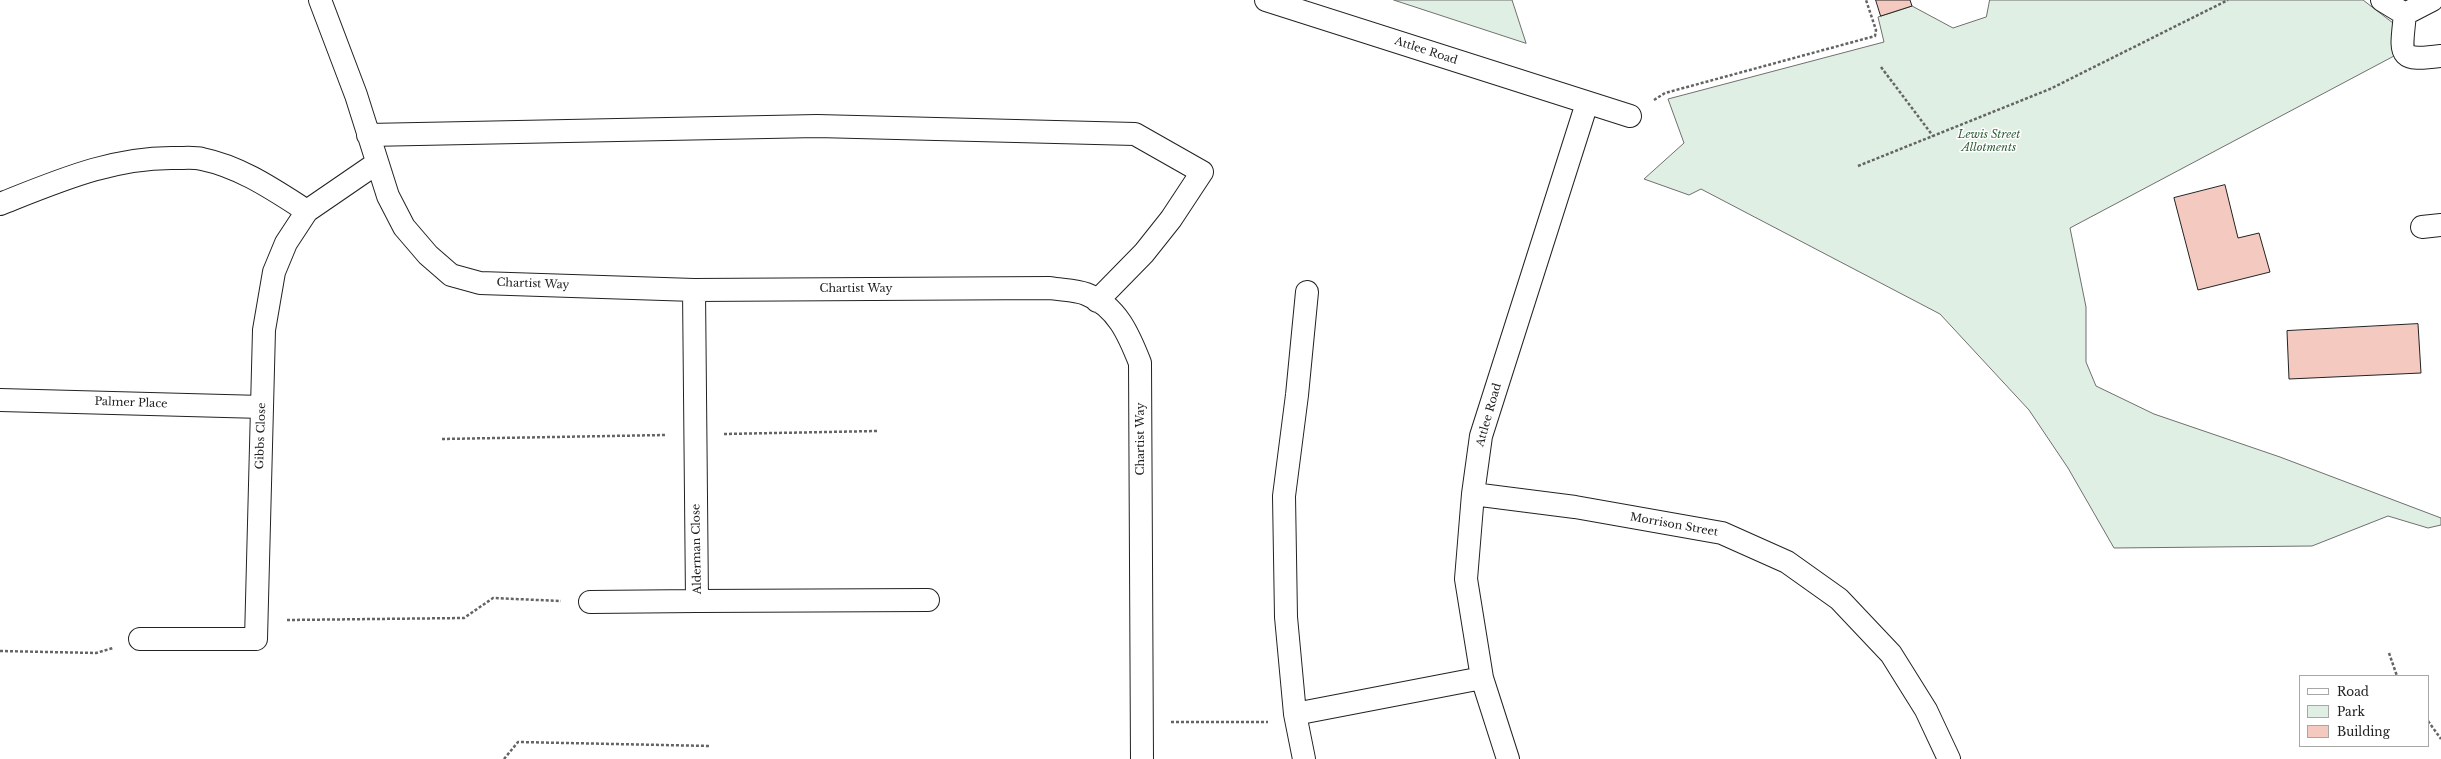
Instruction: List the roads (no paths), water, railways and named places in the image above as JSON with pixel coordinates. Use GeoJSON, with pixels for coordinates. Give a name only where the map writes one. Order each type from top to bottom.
{"type":"FeatureCollection","features":[{"type":"Feature","properties":{"kind":"street","name":"Chartist Way"},"geometry":{"type":"LineString","coordinates":[[320,0],[356,94],[388,196],[404,227],[428,255],[451,275],[480,283],[694,290],[1050,288],[1086,294],[1109,309],[1129,333],[1140,363],[1142,759]]}},
{"type":"Feature","properties":{"kind":"street","name":"Attlee Road"},"geometry":{"type":"LineString","coordinates":[[1266,0],[1630,116]]}},
{"type":"Feature","properties":{"kind":"street"},"geometry":{"type":"LineString","coordinates":[[2382,0],[2405,14]]}},
{"type":"Feature","properties":{"kind":"street"},"geometry":{"type":"LineString","coordinates":[[2405,14],[2432,0]]}},
{"type":"Feature","properties":{"kind":"street"},"geometry":{"type":"LineString","coordinates":[[2405,14],[2402,46],[2405,54],[2414,60],[2441,56]]}},
{"type":"Feature","properties":{"kind":"street","name":"Attlee Road"},"geometry":{"type":"LineString","coordinates":[[1508,759],[1482,678],[1466,579],[1473,494],[1481,436],[1587,103]]}},
{"type":"Feature","properties":{"kind":"street"},"geometry":{"type":"LineString","coordinates":[[368,135],[816,126],[1135,134],[1202,172],[1171,219],[1144,253],[1097,301]]}},
{"type":"Feature","properties":{"kind":"street"},"geometry":{"type":"LineString","coordinates":[[0,204],[102,166],[154,157],[201,158],[233,168],[263,183],[307,211]]}},
{"type":"Feature","properties":{"kind":"street","name":"Gibbs Close"},"geometry":{"type":"LineString","coordinates":[[140,639],[256,639],[264,330],[274,272],[286,242],[307,211],[377,163]]}},
{"type":"Feature","properties":{"kind":"street","name":"Alderman Close"},"geometry":{"type":"LineString","coordinates":[[694,290],[697,601],[928,600]]}},
{"type":"Feature","properties":{"kind":"street"},"geometry":{"type":"LineString","coordinates":[[1304,759],[1296,714],[1286,618],[1284,496],[1297,395],[1307,292]]}},
{"type":"Feature","properties":{"kind":"street","name":"Palmer Place"},"geometry":{"type":"LineString","coordinates":[[0,400],[262,407]]}},
{"type":"Feature","properties":{"kind":"street","name":"Morrison Street"},"geometry":{"type":"LineString","coordinates":[[1473,494],[1575,507],[1722,533],[1787,562],[1839,599],[1891,654],[1953,757]]}},
{"type":"Feature","properties":{"kind":"street"},"geometry":{"type":"LineString","coordinates":[[590,602],[697,601]]}},
{"type":"Feature","properties":{"kind":"street"},"geometry":{"type":"LineString","coordinates":[[1296,714],[1482,678]]}},
{"type":"Feature","properties":{"kind":"park label","name":"Lewis Street Allotments"},"geometry":{"type":"Point","coordinates":[1989,141]}}]}
